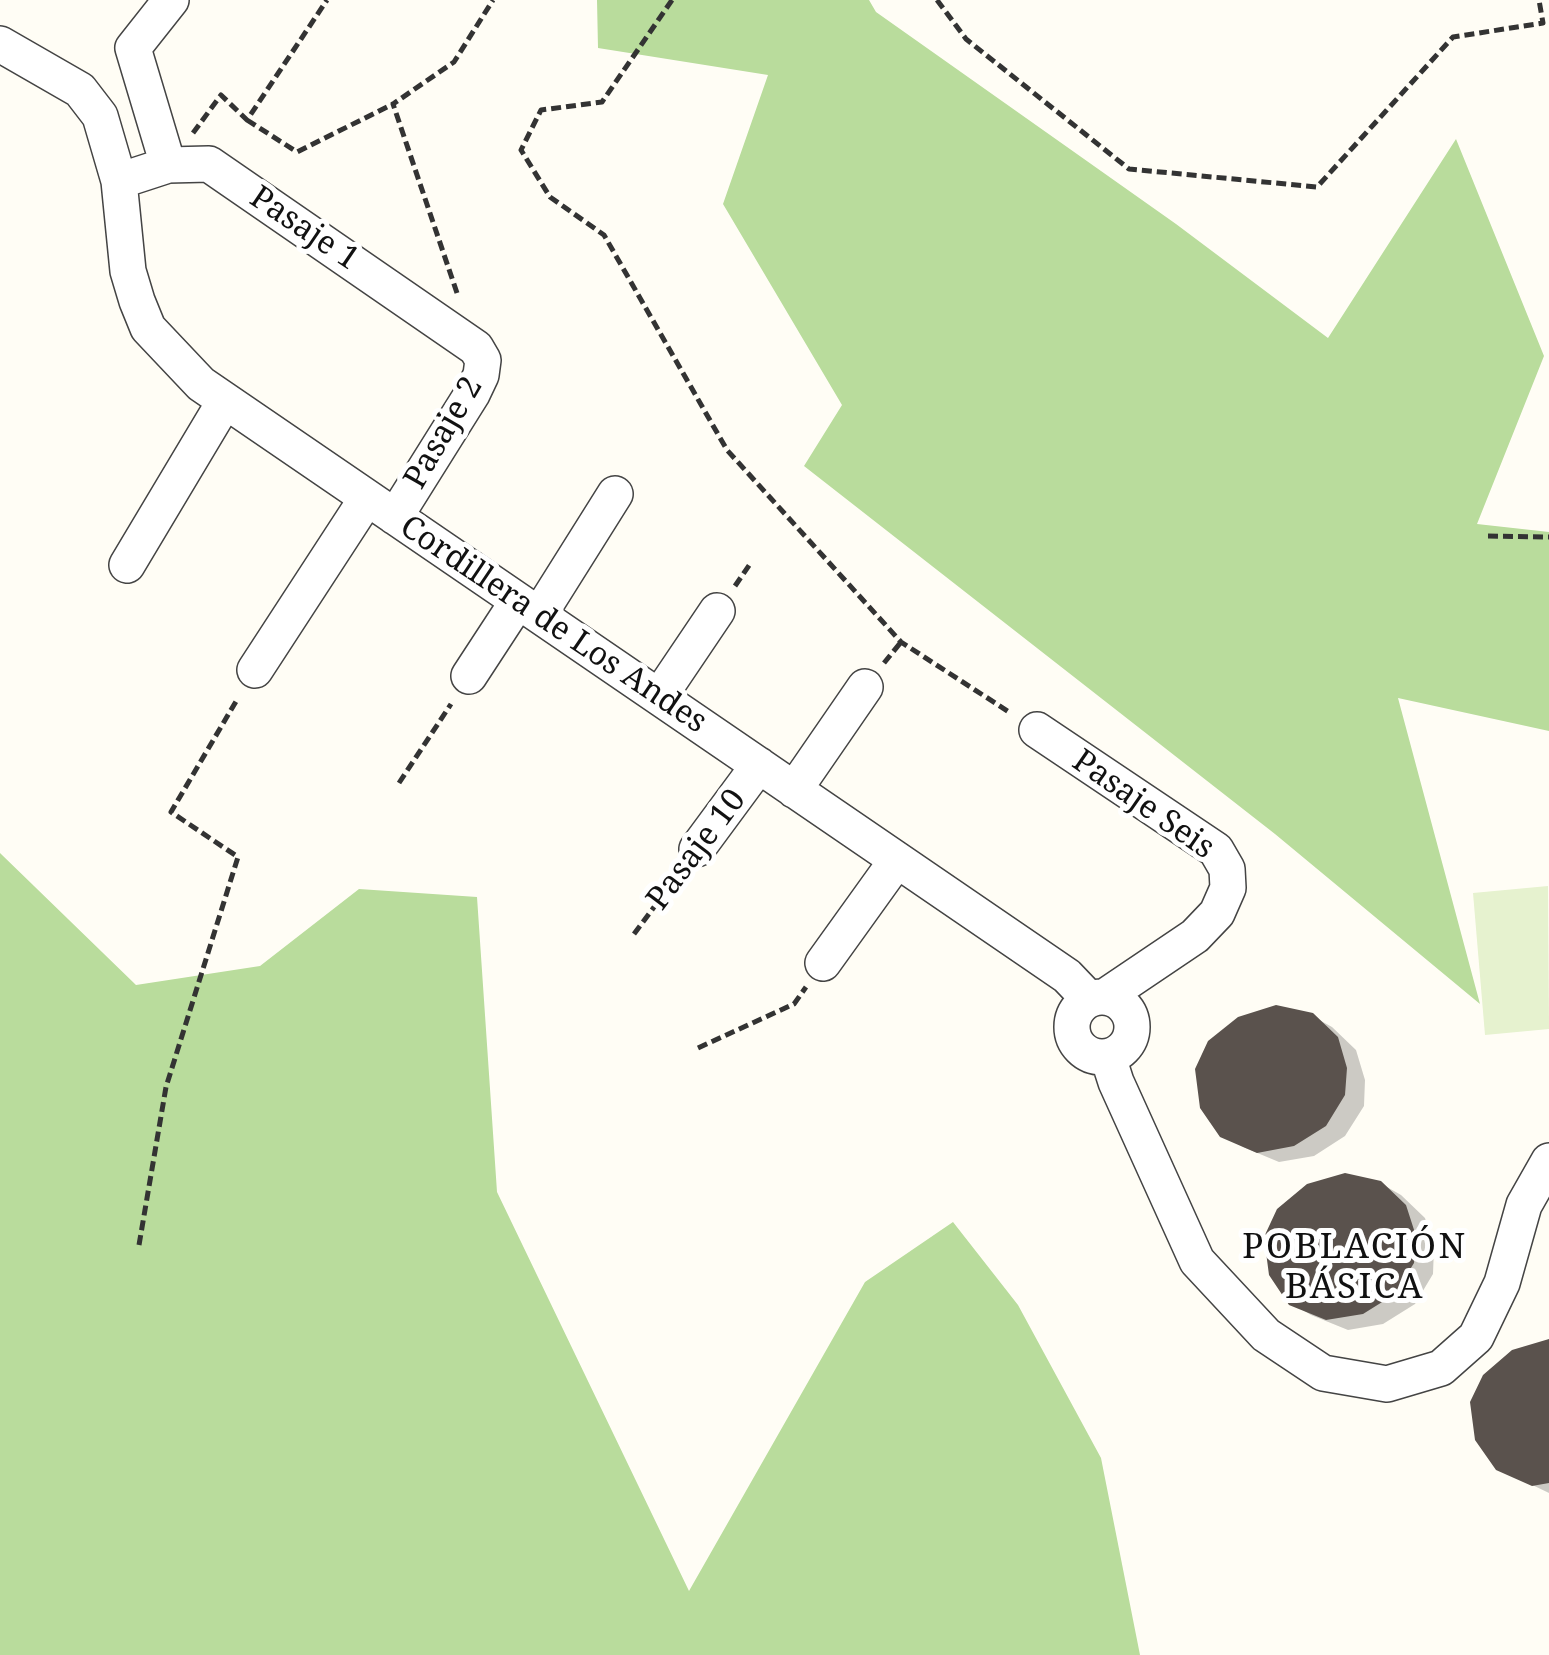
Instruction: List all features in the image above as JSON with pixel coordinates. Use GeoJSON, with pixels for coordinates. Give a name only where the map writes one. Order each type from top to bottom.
{"type":"FeatureCollection","features":[{"type":"Feature","properties":{"kind":"street"},"geometry":{"type":"LineString","coordinates":[[168,165],[133,48],[171,0]]}},
{"type":"Feature","properties":{"kind":"street","name":"Cordillera de Los Andes"},"geometry":{"type":"LineString","coordinates":[[0,44],[80,90],[100,116],[119,181],[128,271],[148,328],[200,384],[1098,998],[1121,1004],[1131,1017],[1132,1034],[1123,1049],[1108,1056],[1116,1082],[1197,1261],[1266,1336],[1324,1373],[1387,1384],[1442,1368],[1476,1337],[1502,1283],[1524,1204],[1549,1161]]}},
{"type":"Feature","properties":{"kind":"street","name":"Pasaje 1"},"geometry":{"type":"LineString","coordinates":[[119,181],[168,165],[208,164],[476,348]]}},
{"type":"Feature","properties":{"kind":"street","name":"Pasaje 2"},"geometry":{"type":"LineString","coordinates":[[255,670],[472,394],[482,374],[483,360],[476,348]]}},
{"type":"Feature","properties":{"kind":"street"},"geometry":{"type":"LineString","coordinates":[[127,565],[225,401]]}},
{"type":"Feature","properties":{"kind":"street"},"geometry":{"type":"LineString","coordinates":[[469,676],[528,608],[616,494]]}},
{"type":"Feature","properties":{"kind":"street"},"geometry":{"type":"LineString","coordinates":[[659,697],[717,611]]}},
{"type":"Feature","properties":{"kind":"street"},"geometry":{"type":"LineString","coordinates":[[794,790],[864,687]]}},
{"type":"Feature","properties":{"kind":"street","name":"Pasaje Seis"},"geometry":{"type":"LineString","coordinates":[[1037,730],[1216,850],[1227,869],[1228,888],[1217,912],[1195,936],[1098,998]]}},
{"type":"Feature","properties":{"kind":"street","name":"Pasaje 10"},"geometry":{"type":"LineString","coordinates":[[697,850],[759,766]]}},
{"type":"Feature","properties":{"kind":"street"},"geometry":{"type":"LineString","coordinates":[[824,964],[897,860]]}},
{"type":"Feature","properties":{"kind":"path"},"geometry":{"type":"LineString","coordinates":[[247,120],[327,0]]}},
{"type":"Feature","properties":{"kind":"path"},"geometry":{"type":"LineString","coordinates":[[168,165],[221,95],[247,120],[297,152],[393,104],[454,62],[492,0]]}},
{"type":"Feature","properties":{"kind":"path","name":"Pasaje Seis"},"geometry":{"type":"LineString","coordinates":[[672,0],[602,102],[541,110],[521,150],[550,197],[604,236],[726,450],[901,642],[1037,730]]}},
{"type":"Feature","properties":{"kind":"path"},"geometry":{"type":"LineString","coordinates":[[937,0],[966,38],[1129,169],[1318,186],[1453,38],[1543,23],[1540,0]]}},
{"type":"Feature","properties":{"kind":"path"},"geometry":{"type":"LineString","coordinates":[[393,104],[459,298]]}},
{"type":"Feature","properties":{"kind":"path"},"geometry":{"type":"LineString","coordinates":[[1488,536],[1549,537]]}},
{"type":"Feature","properties":{"kind":"path"},"geometry":{"type":"LineString","coordinates":[[139,1245],[166,1087],[238,857],[171,812],[255,670]]}},
{"type":"Feature","properties":{"kind":"path"},"geometry":{"type":"LineString","coordinates":[[399,783],[469,676]]}},
{"type":"Feature","properties":{"kind":"path","name":"Pasaje 10"},"geometry":{"type":"LineString","coordinates":[[634,934],[697,850]]}},
{"type":"Feature","properties":{"kind":"path"},"geometry":{"type":"LineString","coordinates":[[698,1048],[794,1004],[824,964]]}},
{"type":"Feature","properties":{"kind":"green space"},"geometry":{"type":"Polygon","coordinates":[[[597,0],[869,0],[876,12],[1176,224],[1328,338],[1456,139],[1544,356],[1477,524],[1549,532],[1549,731],[1398,698],[1480,1004],[1275,834],[804,466],[842,405],[723,204],[768,75],[598,48],[597,0]]]}},
{"type":"Feature","properties":{"kind":"green space"},"geometry":{"type":"Polygon","coordinates":[[[0,853],[136,985],[260,966],[359,889],[477,897],[497,1192],[689,1591],[865,1282],[953,1222],[1018,1305],[1101,1458],[1140,1655],[0,1655],[0,853]]]}},
{"type":"Feature","properties":{"kind":"green space"},"geometry":{"type":"Polygon","coordinates":[[[1548,886],[1549,1029],[1485,1035],[1473,893],[1548,886]]]}},
{"type":"Feature","properties":{"kind":"building"},"geometry":{"type":"Polygon","coordinates":[[[1276,1005],[1313,1013],[1338,1037],[1347,1068],[1345,1095],[1326,1126],[1294,1146],[1257,1153],[1220,1137],[1200,1108],[1195,1069],[1208,1041],[1238,1017],[1276,1005]]]}},
{"type":"Feature","properties":{"kind":"building"},"geometry":{"type":"Polygon","coordinates":[[[1345,1173],[1381,1181],[1406,1205],[1416,1236],[1414,1263],[1395,1294],[1363,1314],[1326,1320],[1289,1305],[1269,1275],[1264,1237],[1277,1209],[1307,1184],[1345,1173]]]}},
{"type":"Feature","properties":{"kind":"building"},"geometry":{"type":"Polygon","coordinates":[[[1549,1339],[1549,1483],[1532,1486],[1496,1470],[1475,1440],[1470,1402],[1483,1375],[1512,1350],[1549,1339]]]}},
{"type":"Feature","properties":{"kind":"district","name":"POBLACIÓN BÁSICA"},"geometry":{"type":"Point","coordinates":[1355,1268]}}]}
